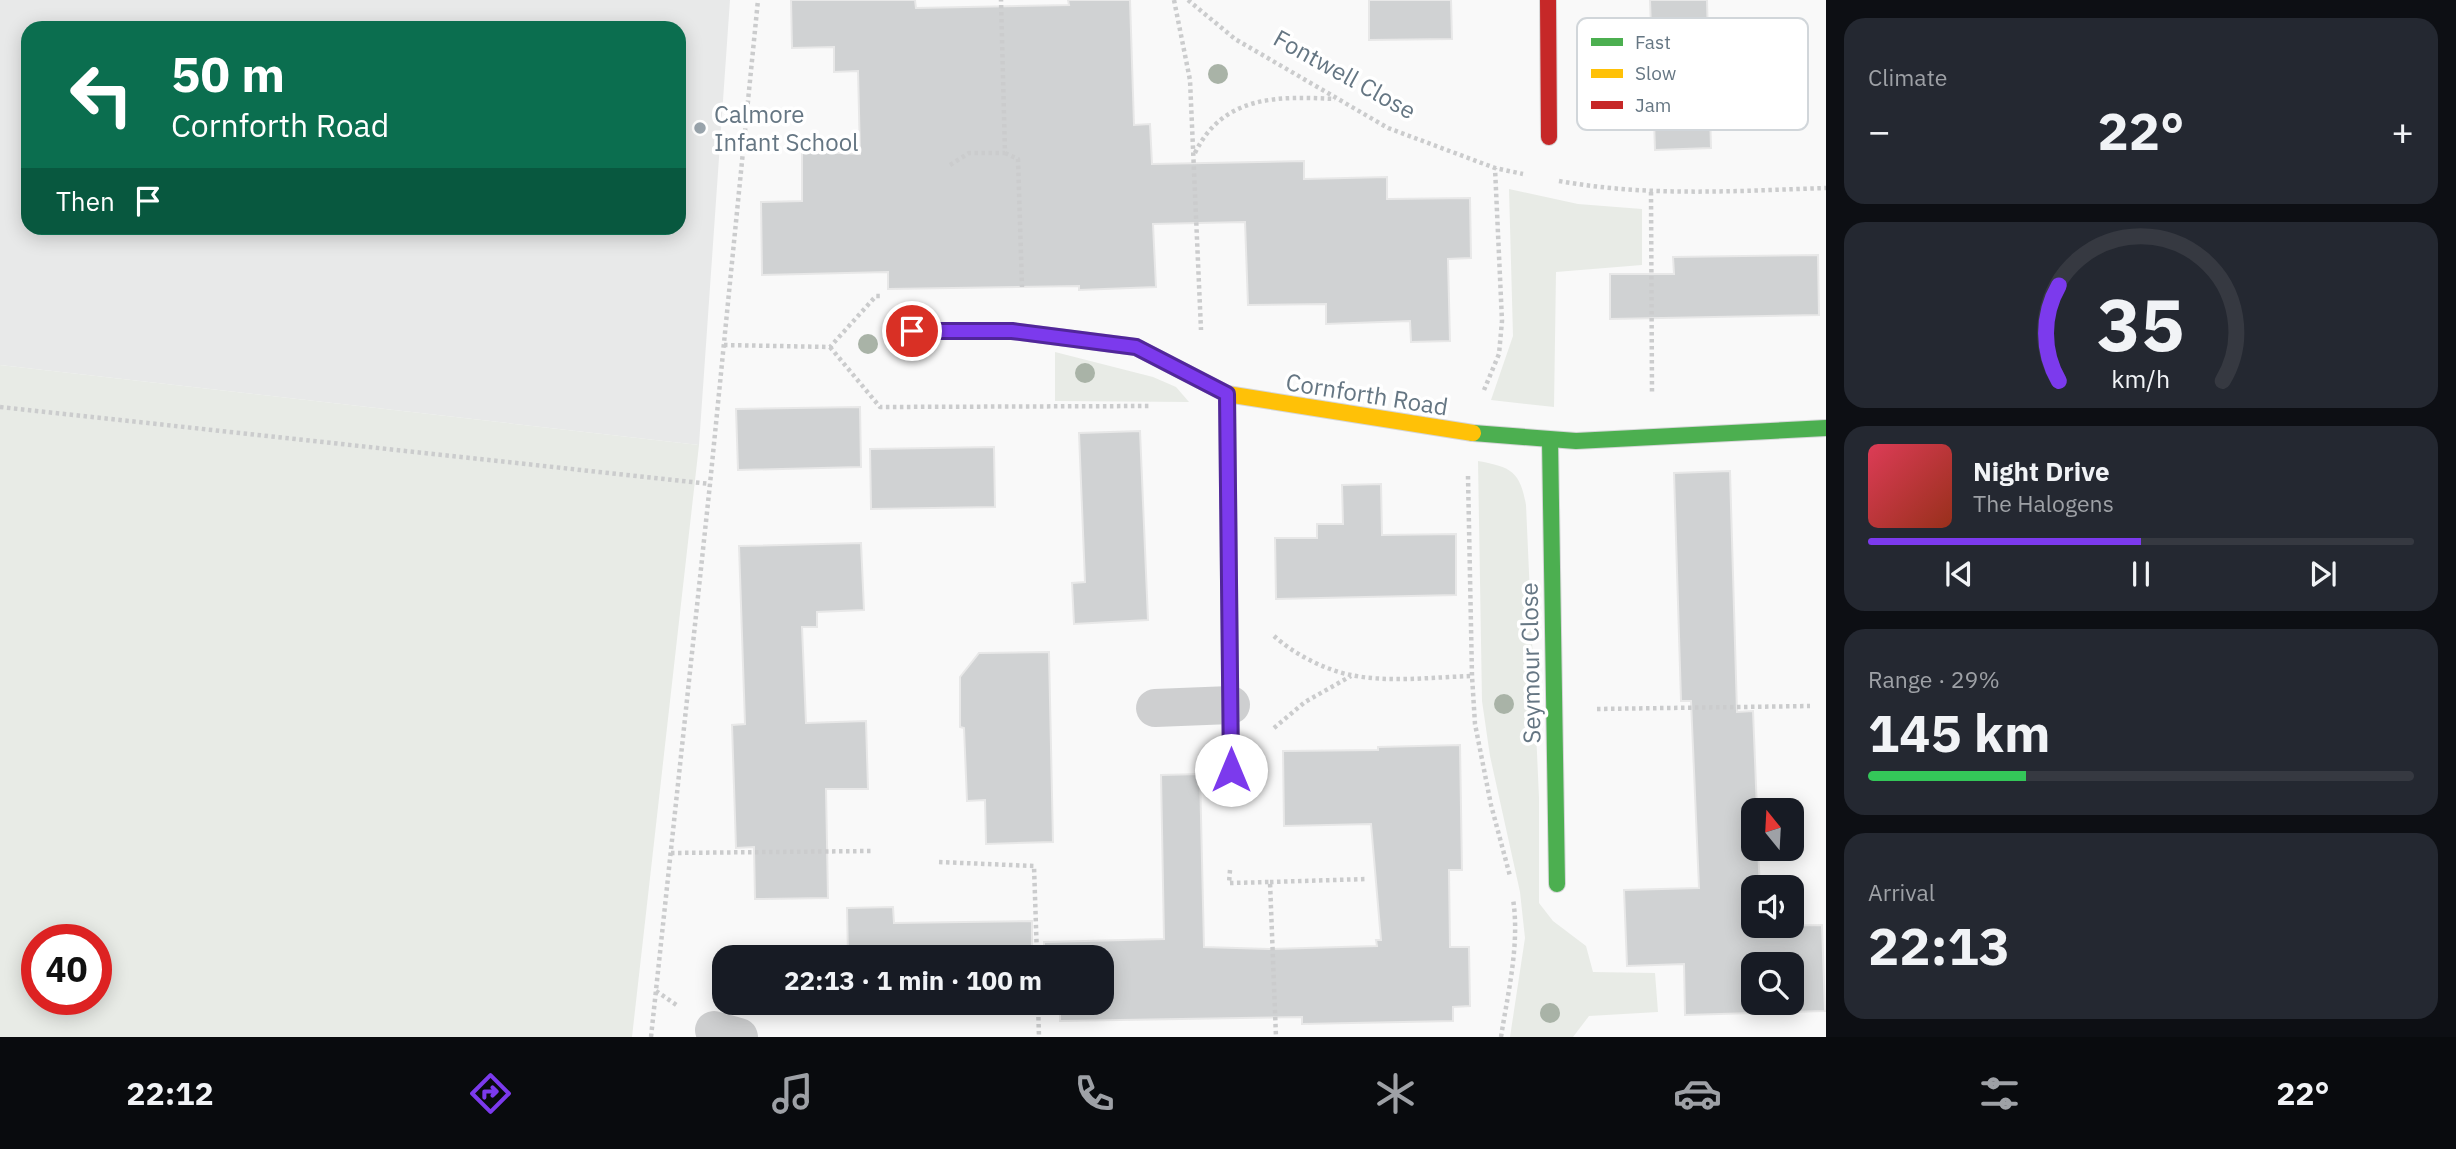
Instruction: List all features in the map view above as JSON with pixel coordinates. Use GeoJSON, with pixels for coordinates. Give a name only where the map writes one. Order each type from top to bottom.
{"type":"FeatureCollection","features":[{"type":"Feature","properties":{"kind":"street"},"geometry":{"type":"LineString","coordinates":[[1548,0],[1549,137]]}},
{"type":"Feature","properties":{"kind":"street","name":"Cornforth Road"},"geometry":{"type":"LineString","coordinates":[[912,331],[1024,332],[1136,347],[1227,394],[1468,433],[1576,440],[1826,428]]}},
{"type":"Feature","properties":{"kind":"street"},"geometry":{"type":"LineString","coordinates":[[1227,394],[1231,770]]}},
{"type":"Feature","properties":{"kind":"street","name":"Seymour Close"},"geometry":{"type":"LineString","coordinates":[[1550,440],[1557,884]]}},
{"type":"Feature","properties":{"kind":"street"},"geometry":{"type":"LineString","coordinates":[[1155,708],[1231,705]]}},
{"type":"Feature","properties":{"kind":"path"},"geometry":{"type":"LineString","coordinates":[[651,1037],[758,0]]}},
{"type":"Feature","properties":{"kind":"path"},"geometry":{"type":"LineString","coordinates":[[1001,0],[1005,153]]}},
{"type":"Feature","properties":{"kind":"path"},"geometry":{"type":"LineString","coordinates":[[1174,0],[1190,80],[1203,383]]}},
{"type":"Feature","properties":{"kind":"path","name":"Fontwell Close"},"geometry":{"type":"LineString","coordinates":[[1188,0],[1235,39],[1388,128],[1495,169],[1536,177]]}},
{"type":"Feature","properties":{"kind":"path"},"geometry":{"type":"LineString","coordinates":[[1195,154],[1215,122],[1237,108],[1301,97],[1338,99]]}},
{"type":"Feature","properties":{"kind":"path"},"geometry":{"type":"LineString","coordinates":[[950,165],[969,153],[1005,153],[1018,159],[1024,332]]}},
{"type":"Feature","properties":{"kind":"path"},"geometry":{"type":"LineString","coordinates":[[1495,169],[1502,321],[1499,355],[1468,433],[1472,676],[1475,724],[1510,879]]}},
{"type":"Feature","properties":{"kind":"path"},"geometry":{"type":"LineString","coordinates":[[1549,179],[1586,186],[1651,192],[1826,188]]}},
{"type":"Feature","properties":{"kind":"path"},"geometry":{"type":"LineString","coordinates":[[1651,192],[1653,436]]}},
{"type":"Feature","properties":{"kind":"path"},"geometry":{"type":"LineString","coordinates":[[724,345],[830,347],[876,296],[889,296]]}},
{"type":"Feature","properties":{"kind":"path"},"geometry":{"type":"LineString","coordinates":[[830,347],[880,407],[1158,406]]}},
{"type":"Feature","properties":{"kind":"path"},"geometry":{"type":"LineString","coordinates":[[0,407],[710,484]]}},
{"type":"Feature","properties":{"kind":"path"},"geometry":{"type":"LineString","coordinates":[[1230,585],[1253,618],[1279,640],[1317,663],[1352,676],[1472,676]]}},
{"type":"Feature","properties":{"kind":"path"},"geometry":{"type":"LineString","coordinates":[[1231,770],[1305,702],[1352,676]]}},
{"type":"Feature","properties":{"kind":"path"},"geometry":{"type":"LineString","coordinates":[[1554,709],[1810,706]]}},
{"type":"Feature","properties":{"kind":"path"},"geometry":{"type":"LineString","coordinates":[[671,853],[872,851]]}},
{"type":"Feature","properties":{"kind":"path"},"geometry":{"type":"LineString","coordinates":[[939,862],[1034,866],[1037,945]]}},
{"type":"Feature","properties":{"kind":"path"},"geometry":{"type":"LineString","coordinates":[[1230,870],[1229,883],[1366,879]]}},
{"type":"Feature","properties":{"kind":"path"},"geometry":{"type":"LineString","coordinates":[[1270,882],[1276,1037]]}},
{"type":"Feature","properties":{"kind":"path"},"geometry":{"type":"LineString","coordinates":[[1502,1037],[1514,958],[1515,913],[1512,890]]}},
{"type":"Feature","properties":{"kind":"path"},"geometry":{"type":"LineString","coordinates":[[1038,1015],[1039,1037]]}},
{"type":"Feature","properties":{"kind":"shaded area","name":"Calmore Infant School"},"geometry":{"type":"Polygon","coordinates":[[[0,0],[730,0],[699,445],[0,365],[0,0]]]}},
{"type":"Feature","properties":{"kind":"shaded area"},"geometry":{"type":"Polygon","coordinates":[[[1509,189],[1578,204],[1642,209],[1642,265],[1556,272],[1554,407],[1491,400],[1513,336],[1509,189]]]}},
{"type":"Feature","properties":{"kind":"shaded area"},"geometry":{"type":"Polygon","coordinates":[[[1055,352],[1153,377],[1176,387],[1189,402],[1055,401],[1055,352]]]}},
{"type":"Feature","properties":{"kind":"shaded area"},"geometry":{"type":"Polygon","coordinates":[[[0,365],[699,445],[632,1037],[0,1037],[0,365]]]}},
{"type":"Feature","properties":{"kind":"shaded area"},"geometry":{"type":"Polygon","coordinates":[[[1478,461],[1512,472],[1521,485],[1526,505],[1539,798],[1539,903],[1553,921],[1586,946],[1593,972],[1655,973],[1658,1012],[1589,1016],[1573,1037],[1510,1037],[1525,938],[1520,892],[1490,756],[1482,701],[1478,461]]]}},
{"type":"Feature","properties":{"kind":"building"},"geometry":{"type":"Polygon","coordinates":[[[791,0],[915,0],[916,8],[1069,5],[1068,0],[1130,0],[1134,125],[1150,124],[1152,164],[1304,161],[1304,179],[1387,177],[1387,199],[1470,198],[1471,258],[1448,259],[1450,341],[1411,342],[1410,321],[1326,324],[1326,304],[1248,305],[1245,222],[1153,224],[1156,287],[1079,290],[1079,286],[888,289],[888,272],[762,275],[761,202],[802,201],[802,151],[860,154],[858,71],[834,72],[834,47],[792,48],[791,0]]]}},
{"type":"Feature","properties":{"kind":"building"},"geometry":{"type":"Polygon","coordinates":[[[1369,0],[1451,0],[1452,39],[1369,40],[1369,0]]]}},
{"type":"Feature","properties":{"kind":"building"},"geometry":{"type":"Polygon","coordinates":[[[1650,0],[1707,0],[1707,18],[1651,18],[1650,0]]]}},
{"type":"Feature","properties":{"kind":"building"},"geometry":{"type":"Polygon","coordinates":[[[1654,130],[1711,130],[1711,148],[1655,150],[1654,130]]]}},
{"type":"Feature","properties":{"kind":"building"},"geometry":{"type":"Polygon","coordinates":[[[1818,255],[1819,315],[1610,319],[1610,274],[1674,274],[1673,257],[1818,255]]]}},
{"type":"Feature","properties":{"kind":"building"},"geometry":{"type":"Polygon","coordinates":[[[860,407],[861,467],[738,470],[736,409],[860,407]]]}},
{"type":"Feature","properties":{"kind":"building"},"geometry":{"type":"Polygon","coordinates":[[[1140,431],[1148,620],[1074,624],[1072,583],[1085,582],[1079,433],[1140,431]]]}},
{"type":"Feature","properties":{"kind":"building"},"geometry":{"type":"Polygon","coordinates":[[[994,447],[995,507],[871,509],[870,449],[994,447]]]}},
{"type":"Feature","properties":{"kind":"building"},"geometry":{"type":"Polygon","coordinates":[[[1730,471],[1737,712],[1753,711],[1757,798],[1741,798],[1741,861],[1759,861],[1759,875],[1741,875],[1741,938],[1804,938],[1804,925],[1822,925],[1825,1011],[1804,1012],[1804,952],[1741,952],[1741,1013],[1685,1015],[1684,964],[1627,966],[1624,890],[1699,888],[1691,701],[1681,701],[1674,473],[1730,471]]]}},
{"type":"Feature","properties":{"kind":"building"},"geometry":{"type":"Polygon","coordinates":[[[1381,484],[1382,535],[1456,534],[1456,595],[1276,599],[1275,538],[1317,538],[1317,524],[1343,524],[1342,485],[1381,484]]]}},
{"type":"Feature","properties":{"kind":"building"},"geometry":{"type":"Polygon","coordinates":[[[861,543],[864,610],[817,612],[817,627],[802,627],[806,723],[866,721],[868,789],[826,789],[828,898],[755,899],[754,847],[736,848],[732,725],[745,724],[739,546],[861,543]]]}},
{"type":"Feature","properties":{"kind":"building"},"geometry":{"type":"Polygon","coordinates":[[[1049,652],[1053,842],[986,844],[985,800],[967,801],[964,728],[960,727],[960,677],[979,653],[1049,652]]]}},
{"type":"Feature","properties":{"kind":"building"},"geometry":{"type":"Polygon","coordinates":[[[1460,745],[1462,870],[1449,870],[1450,947],[1469,947],[1470,1006],[1453,1007],[1453,1021],[1302,1024],[1302,1017],[1060,1021],[1060,1015],[1114,1015],[1114,945],[1044,945],[1044,942],[1164,939],[1161,775],[1200,774],[1204,947],[1269,949],[1377,946],[1376,940],[1381,940],[1371,824],[1284,826],[1283,751],[1378,750],[1378,747],[1460,745]]]}},
{"type":"Feature","properties":{"kind":"building"},"geometry":{"type":"Polygon","coordinates":[[[893,907],[894,923],[1032,921],[1032,945],[848,945],[847,908],[893,907]]]}},
{"type":"Feature","properties":{"kind":"traffic: fast"},"geometry":{"type":"LineString","coordinates":[[1473,433],[1576,441],[1826,428]]}},
{"type":"Feature","properties":{"kind":"traffic: fast"},"geometry":{"type":"LineString","coordinates":[[1550,440],[1557,884]]}},
{"type":"Feature","properties":{"kind":"traffic: slow"},"geometry":{"type":"LineString","coordinates":[[912,331],[1012,331],[1136,347],[1227,394],[1473,433]]}},
{"type":"Feature","properties":{"kind":"traffic: jam"},"geometry":{"type":"LineString","coordinates":[[1548,0],[1549,137]]}},
{"type":"Feature","properties":{"kind":"traffic: jam"},"geometry":{"type":"LineString","coordinates":[[1227,394],[1231,770]]}},
{"type":"Feature","properties":{"kind":"place","name":"Calmore Infant School"},"geometry":{"type":"Point","coordinates":[700,128]}},
{"type":"Feature","properties":{"kind":"route"},"geometry":{"type":"LineString","coordinates":[[912,331],[1012,331],[1136,347],[1227,394],[1231,770]]}}]}
